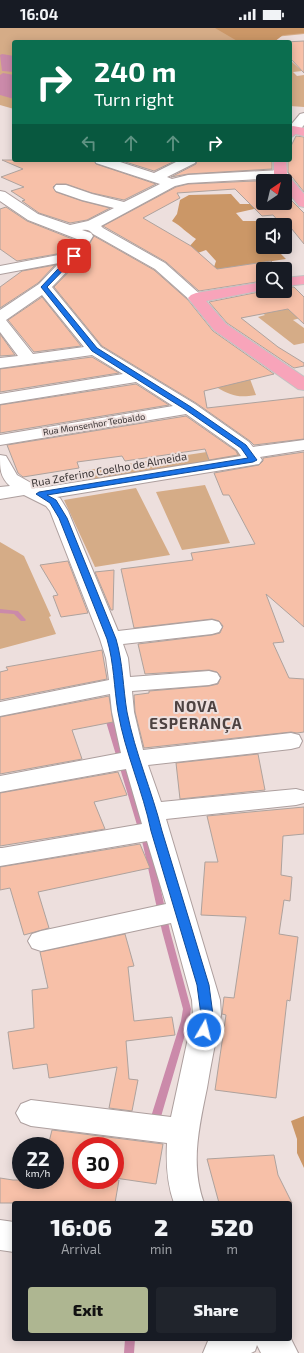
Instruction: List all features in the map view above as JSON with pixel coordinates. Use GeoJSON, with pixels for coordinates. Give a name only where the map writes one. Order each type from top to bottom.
{"type":"FeatureCollection","features":[{"type":"Feature","properties":{"kind":"main road"},"geometry":{"type":"LineString","coordinates":[[280,162],[281,174]]}},
{"type":"Feature","properties":{"kind":"main road"},"geometry":{"type":"LineString","coordinates":[[292,188],[304,204]]}},
{"type":"Feature","properties":{"kind":"main road"},"geometry":{"type":"LineString","coordinates":[[292,281],[304,280]]}},
{"type":"Feature","properties":{"kind":"main road"},"geometry":{"type":"LineString","coordinates":[[256,287],[196,298],[220,327],[304,385]]}},
{"type":"Feature","properties":{"kind":"street"},"geometry":{"type":"LineString","coordinates":[[296,132],[304,117]]}},
{"type":"Feature","properties":{"kind":"street"},"geometry":{"type":"LineString","coordinates":[[107,162],[171,183]]}},
{"type":"Feature","properties":{"kind":"street"},"geometry":{"type":"LineString","coordinates":[[155,178],[186,162]]}},
{"type":"Feature","properties":{"kind":"street"},"geometry":{"type":"LineString","coordinates":[[0,317],[44,287],[74,256],[87,231],[126,207],[171,183],[188,179],[256,175]]}},
{"type":"Feature","properties":{"kind":"street"},"geometry":{"type":"LineString","coordinates":[[61,188],[87,197],[126,207]]}},
{"type":"Feature","properties":{"kind":"street"},"geometry":{"type":"LineString","coordinates":[[0,195],[33,217],[87,231],[160,266],[196,298]]}},
{"type":"Feature","properties":{"kind":"street"},"geometry":{"type":"LineString","coordinates":[[0,270],[74,256]]}},
{"type":"Feature","properties":{"kind":"street"},"geometry":{"type":"LineString","coordinates":[[44,287],[95,350],[189,408],[248,453]]}},
{"type":"Feature","properties":{"kind":"street"},"geometry":{"type":"LineString","coordinates":[[0,322],[30,360]]}},
{"type":"Feature","properties":{"kind":"street"},"geometry":{"type":"LineString","coordinates":[[0,363],[95,350]]}},
{"type":"Feature","properties":{"kind":"street"},"geometry":{"type":"LineString","coordinates":[[0,400],[138,377]]}},
{"type":"Feature","properties":{"kind":"street","name":"Rua Monsenhor Teobaldo"},"geometry":{"type":"LineString","coordinates":[[0,440],[189,408]]}},
{"type":"Feature","properties":{"kind":"street","name":"Rua Zeferino Coelho de Almeida"},"geometry":{"type":"LineString","coordinates":[[0,493],[304,445]]}},
{"type":"Feature","properties":{"kind":"street"},"geometry":{"type":"LineString","coordinates":[[0,460],[10,478],[53,502],[63,518],[111,639],[117,658],[123,712],[134,759],[203,985],[207,1015],[183,1132],[180,1159],[184,1189],[188,1201]]}},
{"type":"Feature","properties":{"kind":"street"},"geometry":{"type":"LineString","coordinates":[[111,639],[212,627]]}},
{"type":"Feature","properties":{"kind":"street"},"geometry":{"type":"LineString","coordinates":[[0,709],[121,685],[209,678]]}},
{"type":"Feature","properties":{"kind":"street"},"geometry":{"type":"LineString","coordinates":[[0,784],[134,759],[291,741]]}},
{"type":"Feature","properties":{"kind":"street"},"geometry":{"type":"LineString","coordinates":[[2,857],[154,821],[296,797]]}},
{"type":"Feature","properties":{"kind":"street"},"geometry":{"type":"LineString","coordinates":[[41,941],[181,911]]}},
{"type":"Feature","properties":{"kind":"street"},"geometry":{"type":"LineString","coordinates":[[31,1113],[183,1132]]}},
{"type":"Feature","properties":{"kind":"street"},"geometry":{"type":"LineString","coordinates":[[0,1235],[12,1237]]}},
{"type":"Feature","properties":{"kind":"street"},"geometry":{"type":"LineString","coordinates":[[220,1353],[240,1341]]}},
{"type":"Feature","properties":{"kind":"street"},"geometry":{"type":"LineString","coordinates":[[272,1341],[281,1353]]}},
{"type":"Feature","properties":{"kind":"shaded area"},"geometry":{"type":"Polygon","coordinates":[[[0,28],[304,28],[304,34],[265,38],[267,40],[12,40],[12,108],[0,105],[0,28]]]}},
{"type":"Feature","properties":{"kind":"shaded area"},"geometry":{"type":"Polygon","coordinates":[[[215,28],[304,28],[304,33],[283,35],[277,40],[236,40],[215,28]]]}},
{"type":"Feature","properties":{"kind":"shaded area"},"geometry":{"type":"Polygon","coordinates":[[[0,55],[12,56],[12,72],[2,71],[0,55]]]}},
{"type":"Feature","properties":{"kind":"shaded area"},"geometry":{"type":"Polygon","coordinates":[[[292,62],[302,71],[293,72],[297,76],[304,75],[304,107],[292,106],[292,62]]]}},
{"type":"Feature","properties":{"kind":"shaded area"},"geometry":{"type":"Polygon","coordinates":[[[3,73],[12,75],[12,98],[0,95],[0,75],[3,73]]]}},
{"type":"Feature","properties":{"kind":"shaded area"},"geometry":{"type":"Polygon","coordinates":[[[231,194],[240,204],[253,204],[254,209],[236,213],[243,221],[256,221],[256,254],[281,254],[286,259],[256,262],[256,264],[213,270],[216,261],[206,250],[195,254],[188,248],[196,239],[172,221],[177,214],[180,200],[189,195],[231,194]]]}},
{"type":"Feature","properties":{"kind":"shaded area"},"geometry":{"type":"Polygon","coordinates":[[[304,305],[304,317],[293,320],[304,328],[304,343],[294,345],[258,317],[265,315],[261,312],[304,305]]]}},
{"type":"Feature","properties":{"kind":"shaded area"},"geometry":{"type":"Polygon","coordinates":[[[250,379],[256,395],[235,396],[216,387],[250,379]]]}},
{"type":"Feature","properties":{"kind":"shaded area"},"geometry":{"type":"Polygon","coordinates":[[[240,447],[248,459],[89,485],[81,471],[240,447]]]}},
{"type":"Feature","properties":{"kind":"shaded area"},"geometry":{"type":"Polygon","coordinates":[[[205,485],[230,543],[182,550],[156,492],[205,485]]]}},
{"type":"Feature","properties":{"kind":"shaded area"},"geometry":{"type":"Polygon","coordinates":[[[136,488],[170,555],[95,567],[64,500],[136,488]]]}},
{"type":"Feature","properties":{"kind":"shaded area"},"geometry":{"type":"Polygon","coordinates":[[[0,542],[24,556],[51,616],[49,617],[56,634],[0,649],[0,542]]]}},
{"type":"Feature","properties":{"kind":"shaded area"},"geometry":{"type":"Polygon","coordinates":[[[304,1116],[304,1168],[297,1153],[297,1139],[291,1121],[304,1116]]]}},
{"type":"Feature","properties":{"kind":"building"},"geometry":{"type":"Polygon","coordinates":[[[304,41],[304,73],[292,60],[292,42],[304,41]]]}},
{"type":"Feature","properties":{"kind":"building"},"geometry":{"type":"Polygon","coordinates":[[[296,136],[304,137],[304,192],[292,177],[292,174],[288,172],[288,162],[292,162],[292,144],[296,136]]]}},
{"type":"Feature","properties":{"kind":"building"},"geometry":{"type":"Polygon","coordinates":[[[2,160],[12,160],[12,162],[95,162],[96,164],[156,184],[124,200],[92,193],[66,184],[56,184],[53,187],[56,192],[82,201],[110,208],[87,220],[70,223],[39,213],[22,201],[25,200],[11,191],[24,187],[1,177],[23,169],[2,160]]]}},
{"type":"Feature","properties":{"kind":"building"},"geometry":{"type":"Polygon","coordinates":[[[125,162],[173,162],[154,171],[125,162]]]}},
{"type":"Feature","properties":{"kind":"building"},"geometry":{"type":"Polygon","coordinates":[[[196,162],[272,162],[272,169],[188,174],[171,177],[196,164],[196,162]]]}},
{"type":"Feature","properties":{"kind":"building"},"geometry":{"type":"Polygon","coordinates":[[[256,181],[256,210],[235,189],[177,193],[180,198],[143,218],[191,246],[217,269],[256,263],[256,282],[199,291],[166,262],[103,226],[176,187],[188,184],[256,181]]]}},
{"type":"Feature","properties":{"kind":"building"},"geometry":{"type":"Polygon","coordinates":[[[292,201],[304,213],[304,244],[292,229],[292,218],[276,218],[273,215],[262,216],[256,210],[292,210],[292,201]]]}},
{"type":"Feature","properties":{"kind":"building"},"geometry":{"type":"Polygon","coordinates":[[[6,207],[27,221],[75,240],[68,252],[17,261],[0,249],[0,209],[6,207]]]}},
{"type":"Feature","properties":{"kind":"building"},"geometry":{"type":"Polygon","coordinates":[[[94,236],[154,270],[188,300],[213,331],[274,374],[204,391],[207,408],[304,397],[304,439],[254,445],[196,403],[102,346],[54,287],[80,260],[94,236]]]}},
{"type":"Feature","properties":{"kind":"building"},"geometry":{"type":"Polygon","coordinates":[[[55,265],[38,283],[0,308],[0,287],[22,271],[55,265]]]}},
{"type":"Feature","properties":{"kind":"building"},"geometry":{"type":"Polygon","coordinates":[[[292,287],[294,287],[304,297],[304,324],[288,309],[241,318],[278,347],[304,363],[304,366],[294,368],[227,323],[209,302],[256,293],[256,298],[292,298],[292,287]]]}},
{"type":"Feature","properties":{"kind":"building"},"geometry":{"type":"Polygon","coordinates":[[[42,297],[81,346],[34,352],[8,320],[42,297]]]}},
{"type":"Feature","properties":{"kind":"building"},"geometry":{"type":"Polygon","coordinates":[[[0,334],[15,355],[0,356],[0,334]]]}},
{"type":"Feature","properties":{"kind":"building"},"geometry":{"type":"Polygon","coordinates":[[[92,357],[119,373],[0,392],[0,369],[92,357]]]}},
{"type":"Feature","properties":{"kind":"building"},"geometry":{"type":"Polygon","coordinates":[[[136,384],[169,405],[0,433],[0,405],[136,384]]]}},
{"type":"Feature","properties":{"kind":"building"},"geometry":{"type":"Polygon","coordinates":[[[186,416],[236,451],[238,455],[209,460],[205,449],[125,461],[122,456],[77,462],[79,468],[23,477],[18,473],[7,445],[186,416]]]}},
{"type":"Feature","properties":{"kind":"building"},"geometry":{"type":"Polygon","coordinates":[[[304,452],[304,627],[266,594],[284,642],[273,643],[289,678],[304,679],[304,732],[291,732],[144,748],[135,712],[134,695],[149,693],[149,691],[209,686],[218,684],[221,677],[217,672],[209,670],[145,674],[138,644],[212,635],[220,633],[223,626],[219,621],[212,619],[134,628],[121,569],[193,560],[191,553],[255,544],[229,495],[223,495],[214,473],[259,465],[263,461],[263,458],[304,452]]]}},
{"type":"Feature","properties":{"kind":"building"},"geometry":{"type":"Polygon","coordinates":[[[68,561],[88,613],[61,617],[53,596],[58,595],[40,565],[68,561]]]}},
{"type":"Feature","properties":{"kind":"building"},"geometry":{"type":"Polygon","coordinates":[[[114,570],[113,610],[111,610],[95,572],[114,570]]]}},
{"type":"Feature","properties":{"kind":"building"},"geometry":{"type":"Polygon","coordinates":[[[102,650],[107,679],[0,700],[0,672],[8,670],[6,667],[102,650]]]}},
{"type":"Feature","properties":{"kind":"building"},"geometry":{"type":"Polygon","coordinates":[[[109,696],[113,722],[72,730],[82,759],[0,774],[0,717],[109,696]]]}},
{"type":"Feature","properties":{"kind":"building"},"geometry":{"type":"Polygon","coordinates":[[[258,754],[265,790],[180,799],[176,763],[258,754]]]}},
{"type":"Feature","properties":{"kind":"building"},"geometry":{"type":"Polygon","coordinates":[[[118,772],[127,795],[94,802],[105,829],[0,846],[0,793],[118,772]]]}},
{"type":"Feature","properties":{"kind":"building"},"geometry":{"type":"Polygon","coordinates":[[[304,807],[304,834],[283,836],[281,875],[292,877],[290,901],[284,900],[279,934],[298,937],[290,1001],[287,1000],[276,1098],[215,1090],[226,1015],[222,1014],[224,997],[234,998],[246,917],[201,915],[205,862],[218,862],[207,816],[304,807]]]}},
{"type":"Feature","properties":{"kind":"building"},"geometry":{"type":"Polygon","coordinates":[[[140,844],[150,868],[38,892],[49,928],[24,935],[10,888],[0,890],[0,867],[140,844]]]}},
{"type":"Feature","properties":{"kind":"building"},"geometry":{"type":"Polygon","coordinates":[[[125,934],[134,966],[128,967],[134,1021],[172,1017],[175,1035],[126,1041],[129,1079],[138,1080],[132,1111],[109,1108],[117,1067],[49,1078],[47,1064],[13,1069],[8,1032],[34,1028],[32,990],[48,988],[40,952],[125,934]]]}},
{"type":"Feature","properties":{"kind":"building"},"geometry":{"type":"Polygon","coordinates":[[[52,1130],[108,1137],[72,1137],[72,1189],[117,1189],[115,1201],[12,1201],[12,1203],[0,1203],[0,1178],[12,1180],[12,1189],[64,1189],[64,1137],[50,1137],[52,1130]]]}},
{"type":"Feature","properties":{"kind":"building"},"geometry":{"type":"Polygon","coordinates":[[[124,1139],[163,1144],[156,1184],[124,1179],[124,1139]]]}},
{"type":"Feature","properties":{"kind":"building"},"geometry":{"type":"Polygon","coordinates":[[[274,1155],[278,1175],[291,1201],[218,1201],[207,1159],[274,1155]]]}},
{"type":"Feature","properties":{"kind":"waterway"},"geometry":{"type":"LineString","coordinates":[[0,611],[16,612],[23,620]]}},
{"type":"Feature","properties":{"kind":"waterway"},"geometry":{"type":"LineString","coordinates":[[108,715],[147,845],[166,931],[187,1009],[185,1021],[155,1120]]}},
{"type":"Feature","properties":{"kind":"waterway"},"geometry":{"type":"LineString","coordinates":[[129,1353],[130,1341]]}},
{"type":"Feature","properties":{"kind":"district","name":"NOVA ESPERANÇA"},"geometry":{"type":"Point","coordinates":[196,714]}},
{"type":"Feature","properties":{"kind":"route"},"geometry":{"type":"LineString","coordinates":[[74,256],[44,287],[95,350],[189,408],[244,446],[253,460],[39,494],[53,502],[63,518],[111,639],[117,658],[123,712],[134,759],[152,812],[156,831],[203,985],[207,1015],[204,1030]]}}]}
